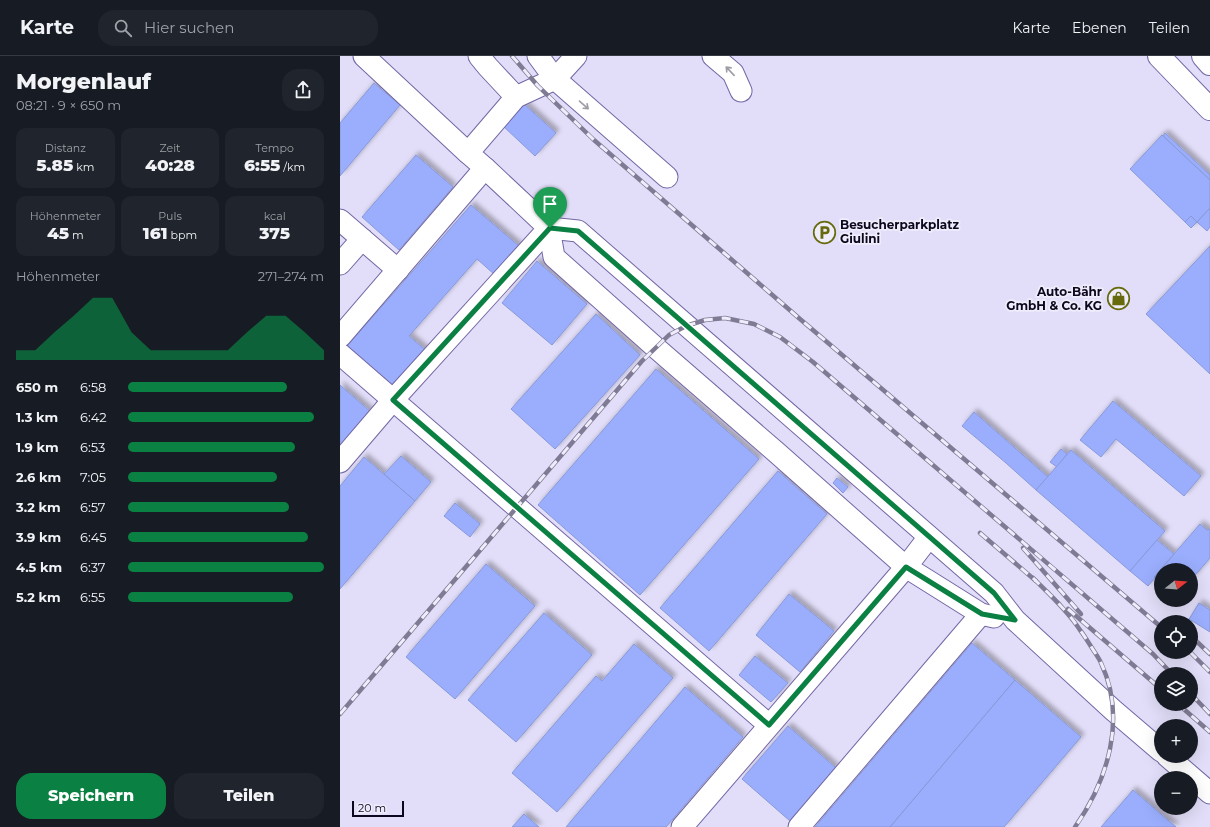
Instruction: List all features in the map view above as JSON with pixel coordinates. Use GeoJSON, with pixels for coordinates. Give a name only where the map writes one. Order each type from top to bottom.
{"type":"FeatureCollection","features":[{"type":"Feature","properties":{"kind":"highway"},"geometry":{"type":"LineString","coordinates":[[1159,56],[1210,109]]}},
{"type":"Feature","properties":{"kind":"highway"},"geometry":{"type":"LineString","coordinates":[[1202,56],[1210,64]]}},
{"type":"Feature","properties":{"kind":"street"},"geometry":{"type":"LineString","coordinates":[[364,56],[550,228],[578,231],[994,593],[1015,620],[1113,710],[1154,745]]}},
{"type":"Feature","properties":{"kind":"street"},"geometry":{"type":"LineString","coordinates":[[479,56],[516,97]]}},
{"type":"Feature","properties":{"kind":"street"},"geometry":{"type":"LineString","coordinates":[[538,56],[555,79],[667,176]]}},
{"type":"Feature","properties":{"kind":"street"},"geometry":{"type":"LineString","coordinates":[[468,153],[516,97],[555,79],[576,56]]}},
{"type":"Feature","properties":{"kind":"street"},"geometry":{"type":"LineString","coordinates":[[714,56],[734,73],[741,91]]}},
{"type":"Feature","properties":{"kind":"street"},"geometry":{"type":"LineString","coordinates":[[340,337],[485,168]]}},
{"type":"Feature","properties":{"kind":"street"},"geometry":{"type":"LineString","coordinates":[[340,220],[398,270]]}},
{"type":"Feature","properties":{"kind":"street"},"geometry":{"type":"LineString","coordinates":[[340,462],[393,400],[550,228]]}},
{"type":"Feature","properties":{"kind":"street"},"geometry":{"type":"LineString","coordinates":[[550,228],[554,257],[906,567],[982,614],[1015,620]]}},
{"type":"Feature","properties":{"kind":"street"},"geometry":{"type":"LineString","coordinates":[[340,264],[362,239]]}},
{"type":"Feature","properties":{"kind":"street"},"geometry":{"type":"LineString","coordinates":[[340,354],[769,725]]}},
{"type":"Feature","properties":{"kind":"street"},"geometry":{"type":"LineString","coordinates":[[682,827],[906,567],[929,537]]}},
{"type":"Feature","properties":{"kind":"street"},"geometry":{"type":"LineString","coordinates":[[799,827],[982,614]]}},
{"type":"Feature","properties":{"kind":"street"},"geometry":{"type":"LineString","coordinates":[[1175,763],[1210,793]]}},
{"type":"Feature","properties":{"kind":"building"},"geometry":{"type":"Polygon","coordinates":[[[374,83],[400,105],[340,176],[340,123],[374,83]]]}},
{"type":"Feature","properties":{"kind":"building"},"geometry":{"type":"Polygon","coordinates":[[[524,104],[556,133],[535,156],[503,126],[524,104]]]}},
{"type":"Feature","properties":{"kind":"building"},"geometry":{"type":"Polygon","coordinates":[[[1165,133],[1210,175],[1210,180],[1163,136],[1165,133]]]}},
{"type":"Feature","properties":{"kind":"building"},"geometry":{"type":"Polygon","coordinates":[[[1162,135],[1210,180],[1210,208],[1197,222],[1191,216],[1185,222],[1130,169],[1162,135]]]}},
{"type":"Feature","properties":{"kind":"building"},"geometry":{"type":"Polygon","coordinates":[[[416,155],[453,187],[399,250],[362,217],[416,155]]]}},
{"type":"Feature","properties":{"kind":"building"},"geometry":{"type":"Polygon","coordinates":[[[471,205],[520,247],[495,275],[477,259],[409,336],[429,353],[397,389],[347,346],[471,205]]]}},
{"type":"Feature","properties":{"kind":"building"},"geometry":{"type":"Polygon","coordinates":[[[1210,208],[1210,227],[1207,231],[1197,222],[1210,208]]]}},
{"type":"Feature","properties":{"kind":"building"},"geometry":{"type":"Polygon","coordinates":[[[1191,216],[1197,222],[1191,228],[1185,222],[1191,216]]]}},
{"type":"Feature","properties":{"kind":"building"},"geometry":{"type":"Polygon","coordinates":[[[1210,246],[1210,374],[1146,314],[1210,246]]]}},
{"type":"Feature","properties":{"kind":"building"},"geometry":{"type":"Polygon","coordinates":[[[537,261],[587,304],[552,345],[502,303],[537,261]]]}},
{"type":"Feature","properties":{"kind":"building"},"geometry":{"type":"Polygon","coordinates":[[[596,314],[640,355],[555,449],[511,409],[596,314]]]}},
{"type":"Feature","properties":{"kind":"building"},"geometry":{"type":"Polygon","coordinates":[[[656,369],[759,459],[640,595],[538,505],[656,369]]]}},
{"type":"Feature","properties":{"kind":"building"},"geometry":{"type":"Polygon","coordinates":[[[340,385],[372,413],[340,450],[340,385]]]}},
{"type":"Feature","properties":{"kind":"building"},"geometry":{"type":"Polygon","coordinates":[[[1113,401],[1201,476],[1184,496],[1116,439],[1101,457],[1080,440],[1113,401]]]}},
{"type":"Feature","properties":{"kind":"building"},"geometry":{"type":"Polygon","coordinates":[[[974,412],[1048,477],[1036,490],[962,426],[974,412]]]}},
{"type":"Feature","properties":{"kind":"building"},"geometry":{"type":"Polygon","coordinates":[[[1061,449],[1067,454],[1057,467],[1050,462],[1061,449]]]}},
{"type":"Feature","properties":{"kind":"building"},"geometry":{"type":"Polygon","coordinates":[[[1071,450],[1165,531],[1130,571],[1036,490],[1071,450]]]}},
{"type":"Feature","properties":{"kind":"building"},"geometry":{"type":"Polygon","coordinates":[[[401,456],[431,482],[415,501],[384,474],[401,456]]]}},
{"type":"Feature","properties":{"kind":"building"},"geometry":{"type":"Polygon","coordinates":[[[364,457],[415,501],[340,589],[340,486],[364,457]]]}},
{"type":"Feature","properties":{"kind":"building"},"geometry":{"type":"Polygon","coordinates":[[[778,471],[827,514],[709,651],[660,608],[778,471]]]}},
{"type":"Feature","properties":{"kind":"building"},"geometry":{"type":"Polygon","coordinates":[[[837,478],[848,487],[843,493],[833,483],[837,478]]]}},
{"type":"Feature","properties":{"kind":"building"},"geometry":{"type":"Polygon","coordinates":[[[455,503],[480,524],[470,537],[444,516],[455,503]]]}},
{"type":"Feature","properties":{"kind":"building"},"geometry":{"type":"Polygon","coordinates":[[[1200,524],[1207,530],[1210,529],[1210,558],[1198,572],[1198,563],[1166,563],[1200,524]]]}},
{"type":"Feature","properties":{"kind":"building"},"geometry":{"type":"Polygon","coordinates":[[[1157,540],[1174,554],[1166,563],[1154,563],[1154,579],[1148,586],[1130,571],[1157,540]]]}},
{"type":"Feature","properties":{"kind":"building"},"geometry":{"type":"Polygon","coordinates":[[[486,564],[535,606],[455,699],[406,657],[486,564]]]}},
{"type":"Feature","properties":{"kind":"building"},"geometry":{"type":"Polygon","coordinates":[[[789,594],[834,631],[800,672],[756,635],[789,594]]]}},
{"type":"Feature","properties":{"kind":"building"},"geometry":{"type":"Polygon","coordinates":[[[1199,603],[1210,610],[1210,632],[1198,625],[1198,615],[1192,615],[1198,607],[1199,603]]]}},
{"type":"Feature","properties":{"kind":"building"},"geometry":{"type":"Polygon","coordinates":[[[544,613],[592,655],[516,742],[468,700],[544,613]]]}},
{"type":"Feature","properties":{"kind":"building"},"geometry":{"type":"Polygon","coordinates":[[[972,643],[1015,680],[890,827],[815,827],[972,643]]]}},
{"type":"Feature","properties":{"kind":"building"},"geometry":{"type":"Polygon","coordinates":[[[634,644],[673,678],[557,812],[512,773],[596,676],[602,681],[634,644]]]}},
{"type":"Feature","properties":{"kind":"building"},"geometry":{"type":"Polygon","coordinates":[[[755,656],[788,683],[771,702],[739,675],[755,656]]]}},
{"type":"Feature","properties":{"kind":"building"},"geometry":{"type":"Polygon","coordinates":[[[1015,680],[1081,737],[1004,827],[890,827],[1015,680]]]}},
{"type":"Feature","properties":{"kind":"building"},"geometry":{"type":"Polygon","coordinates":[[[685,687],[743,737],[666,827],[566,827],[685,687]]]}},
{"type":"Feature","properties":{"kind":"building"},"geometry":{"type":"Polygon","coordinates":[[[788,726],[836,768],[790,821],[742,779],[788,726]]]}},
{"type":"Feature","properties":{"kind":"building"},"geometry":{"type":"Polygon","coordinates":[[[1133,790],[1154,808],[1154,815],[1162,815],[1176,827],[1101,827],[1133,790]]]}},
{"type":"Feature","properties":{"kind":"building"},"geometry":{"type":"Polygon","coordinates":[[[524,814],[539,827],[512,827],[524,814]]]}},
{"type":"Feature","properties":{"kind":"railway"},"geometry":{"type":"LineString","coordinates":[[512,56],[538,86],[594,140],[800,319],[1154,621]]}},
{"type":"Feature","properties":{"kind":"railway"},"geometry":{"type":"LineString","coordinates":[[340,714],[642,361],[669,335],[686,326],[705,320],[725,318],[754,324],[780,337],[813,362],[1153,654],[1165,667]]}},
{"type":"Feature","properties":{"kind":"railway"},"geometry":{"type":"LineString","coordinates":[[980,533],[1036,581]]}},
{"type":"Feature","properties":{"kind":"railway"},"geometry":{"type":"LineString","coordinates":[[1023,548],[1081,614]]}},
{"type":"Feature","properties":{"kind":"railway"},"geometry":{"type":"LineString","coordinates":[[1033,578],[1058,602],[1083,634],[1098,657],[1109,684],[1113,705],[1113,727],[1105,769],[1087,809],[1075,827]]}},
{"type":"Feature","properties":{"kind":"railway"},"geometry":{"type":"LineString","coordinates":[[1068,609],[1154,683]]}},
{"type":"Feature","properties":{"kind":"railway"},"geometry":{"type":"LineString","coordinates":[[1198,643],[1210,654]]}},
{"type":"Feature","properties":{"kind":"railway"},"geometry":{"type":"LineString","coordinates":[[1197,659],[1210,672]]}},
{"type":"Feature","properties":{"kind":"railway"},"geometry":{"type":"LineString","coordinates":[[1198,701],[1210,714]]}},
{"type":"Feature","properties":{"kind":"railway"},"geometry":{"type":"LineString","coordinates":[[1186,711],[1210,732]]}},
{"type":"Feature","properties":{"kind":"place","name":"Besucherparkplatz Giulini"},"geometry":{"type":"Point","coordinates":[824,232]}},
{"type":"Feature","properties":{"kind":"place","name":"Auto-Bähr GmbH & Co. KG"},"geometry":{"type":"Point","coordinates":[1118,299]}},
{"type":"Feature","properties":{"kind":"route"},"geometry":{"type":"LineString","coordinates":[[550,228],[578,231],[994,593],[1015,620],[982,614],[906,567],[769,725],[393,400],[550,228]]}}]}
